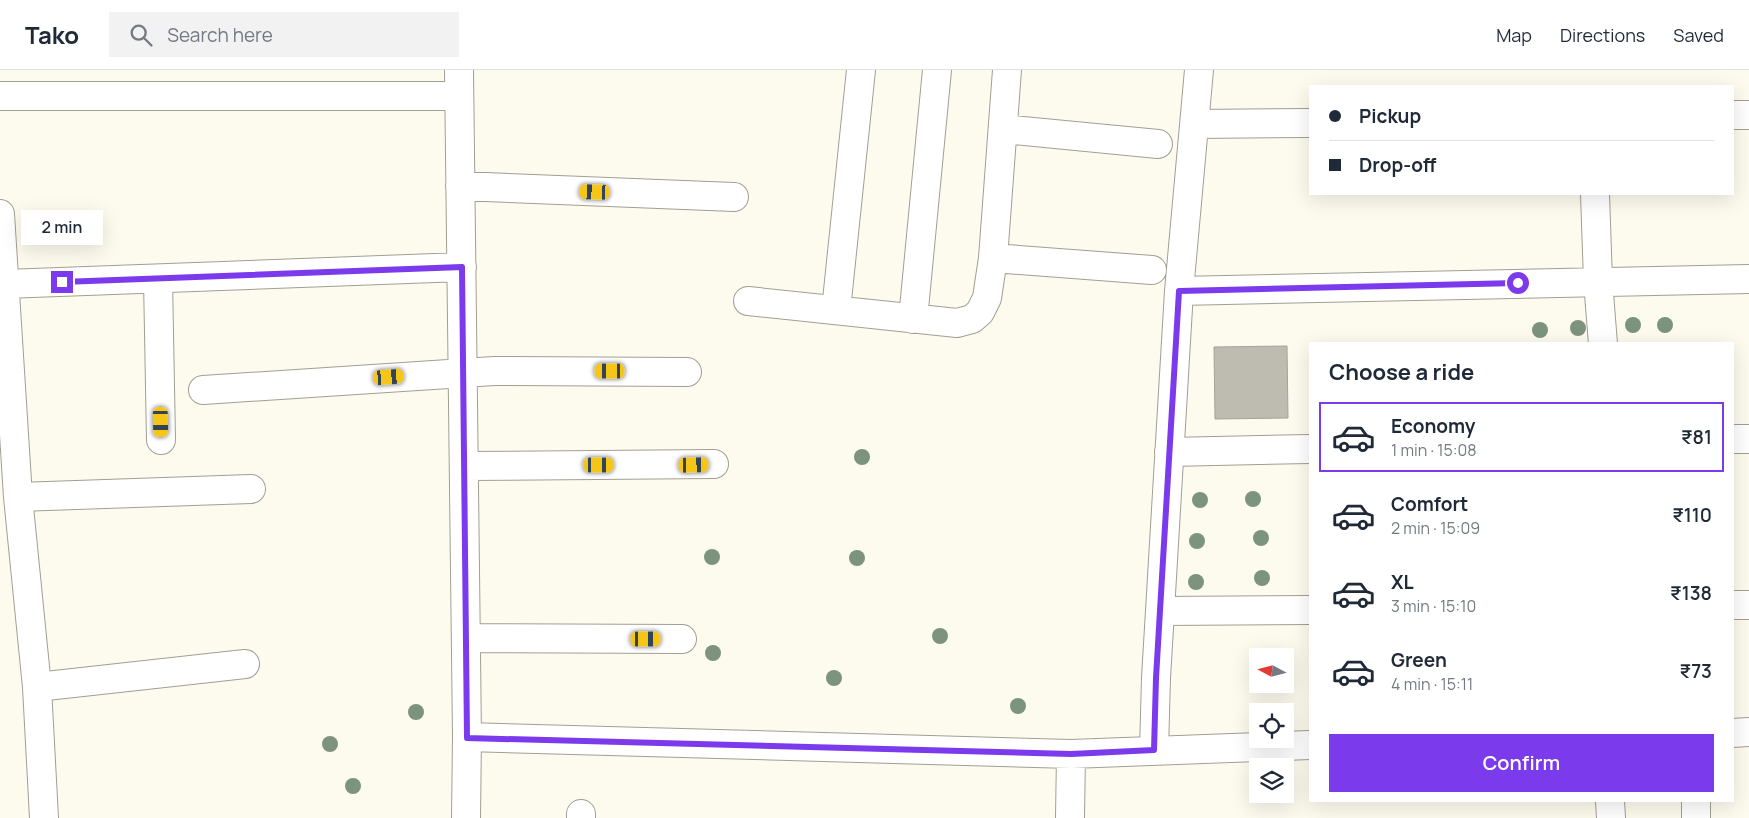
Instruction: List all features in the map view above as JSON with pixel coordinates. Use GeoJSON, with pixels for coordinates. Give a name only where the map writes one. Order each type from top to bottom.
{"type":"FeatureCollection","features":[{"type":"Feature","properties":{"kind":"street"},"geometry":{"type":"LineString","coordinates":[[836,310],[861,70]]}},
{"type":"Feature","properties":{"kind":"street"},"geometry":{"type":"LineString","coordinates":[[913,319],[937,70]]}},
{"type":"Feature","properties":{"kind":"street"},"geometry":{"type":"LineString","coordinates":[[748,301],[956,322],[972,319],[980,312],[987,298],[993,258],[1007,70]]}},
{"type":"Feature","properties":{"kind":"street"},"geometry":{"type":"LineString","coordinates":[[1154,750],[1156,678],[1179,291],[1199,70]]}},
{"type":"Feature","properties":{"kind":"street"},"geometry":{"type":"LineString","coordinates":[[0,96],[459,83],[467,738],[466,818]]}},
{"type":"Feature","properties":{"kind":"street"},"geometry":{"type":"LineString","coordinates":[[1734,115],[1749,114]]}},
{"type":"Feature","properties":{"kind":"street"},"geometry":{"type":"LineString","coordinates":[[1195,124],[1309,123]]}},
{"type":"Feature","properties":{"kind":"street"},"geometry":{"type":"LineString","coordinates":[[1003,129],[1158,144]]}},
{"type":"Feature","properties":{"kind":"street"},"geometry":{"type":"LineString","coordinates":[[460,186],[734,197]]}},
{"type":"Feature","properties":{"kind":"street"},"geometry":{"type":"LineString","coordinates":[[1595,195],[1602,342]]}},
{"type":"Feature","properties":{"kind":"street"},"geometry":{"type":"LineString","coordinates":[[0,214],[18,498],[37,687],[44,818]]}},
{"type":"Feature","properties":{"kind":"street"},"geometry":{"type":"LineString","coordinates":[[993,258],[1152,270]]}},
{"type":"Feature","properties":{"kind":"street"},"geometry":{"type":"LineString","coordinates":[[4,284],[462,267]]}},
{"type":"Feature","properties":{"kind":"street"},"geometry":{"type":"LineString","coordinates":[[158,279],[161,440]]}},
{"type":"Feature","properties":{"kind":"street"},"geometry":{"type":"LineString","coordinates":[[1179,291],[1749,279]]}},
{"type":"Feature","properties":{"kind":"street"},"geometry":{"type":"LineString","coordinates":[[202,390],[463,372],[687,372]]}},
{"type":"Feature","properties":{"kind":"street"},"geometry":{"type":"LineString","coordinates":[[1734,439],[1749,439]]}},
{"type":"Feature","properties":{"kind":"street"},"geometry":{"type":"LineString","coordinates":[[1170,452],[1309,449]]}},
{"type":"Feature","properties":{"kind":"street"},"geometry":{"type":"LineString","coordinates":[[464,466],[714,464]]}},
{"type":"Feature","properties":{"kind":"street"},"geometry":{"type":"LineString","coordinates":[[18,498],[250,489]]}},
{"type":"Feature","properties":{"kind":"street"},"geometry":{"type":"LineString","coordinates":[[1734,605],[1749,605]]}},
{"type":"Feature","properties":{"kind":"street"},"geometry":{"type":"LineString","coordinates":[[1160,611],[1309,610]]}},
{"type":"Feature","properties":{"kind":"street"},"geometry":{"type":"LineString","coordinates":[[466,638],[682,639]]}},
{"type":"Feature","properties":{"kind":"street"},"geometry":{"type":"LineString","coordinates":[[37,687],[244,664]]}},
{"type":"Feature","properties":{"kind":"street"},"geometry":{"type":"LineString","coordinates":[[1734,733],[1749,732]]}},
{"type":"Feature","properties":{"kind":"street"},"geometry":{"type":"LineString","coordinates":[[467,738],[1071,754],[1309,745]]}},
{"type":"Feature","properties":{"kind":"street"},"geometry":{"type":"LineString","coordinates":[[1070,818],[1071,754]]}},
{"type":"Feature","properties":{"kind":"street"},"geometry":{"type":"LineString","coordinates":[[1610,802],[1611,818]]}},
{"type":"Feature","properties":{"kind":"street"},"geometry":{"type":"LineString","coordinates":[[1696,802],[1696,818]]}},
{"type":"Feature","properties":{"kind":"building"},"geometry":{"type":"Polygon","coordinates":[[[1287,346],[1288,418],[1215,419],[1214,347],[1287,346]]]}},
{"type":"Feature","properties":{"kind":"route"},"geometry":{"type":"LineString","coordinates":[[62,282],[462,267],[467,738],[1071,754],[1154,750],[1156,678],[1179,291],[1518,283]]}}]}
